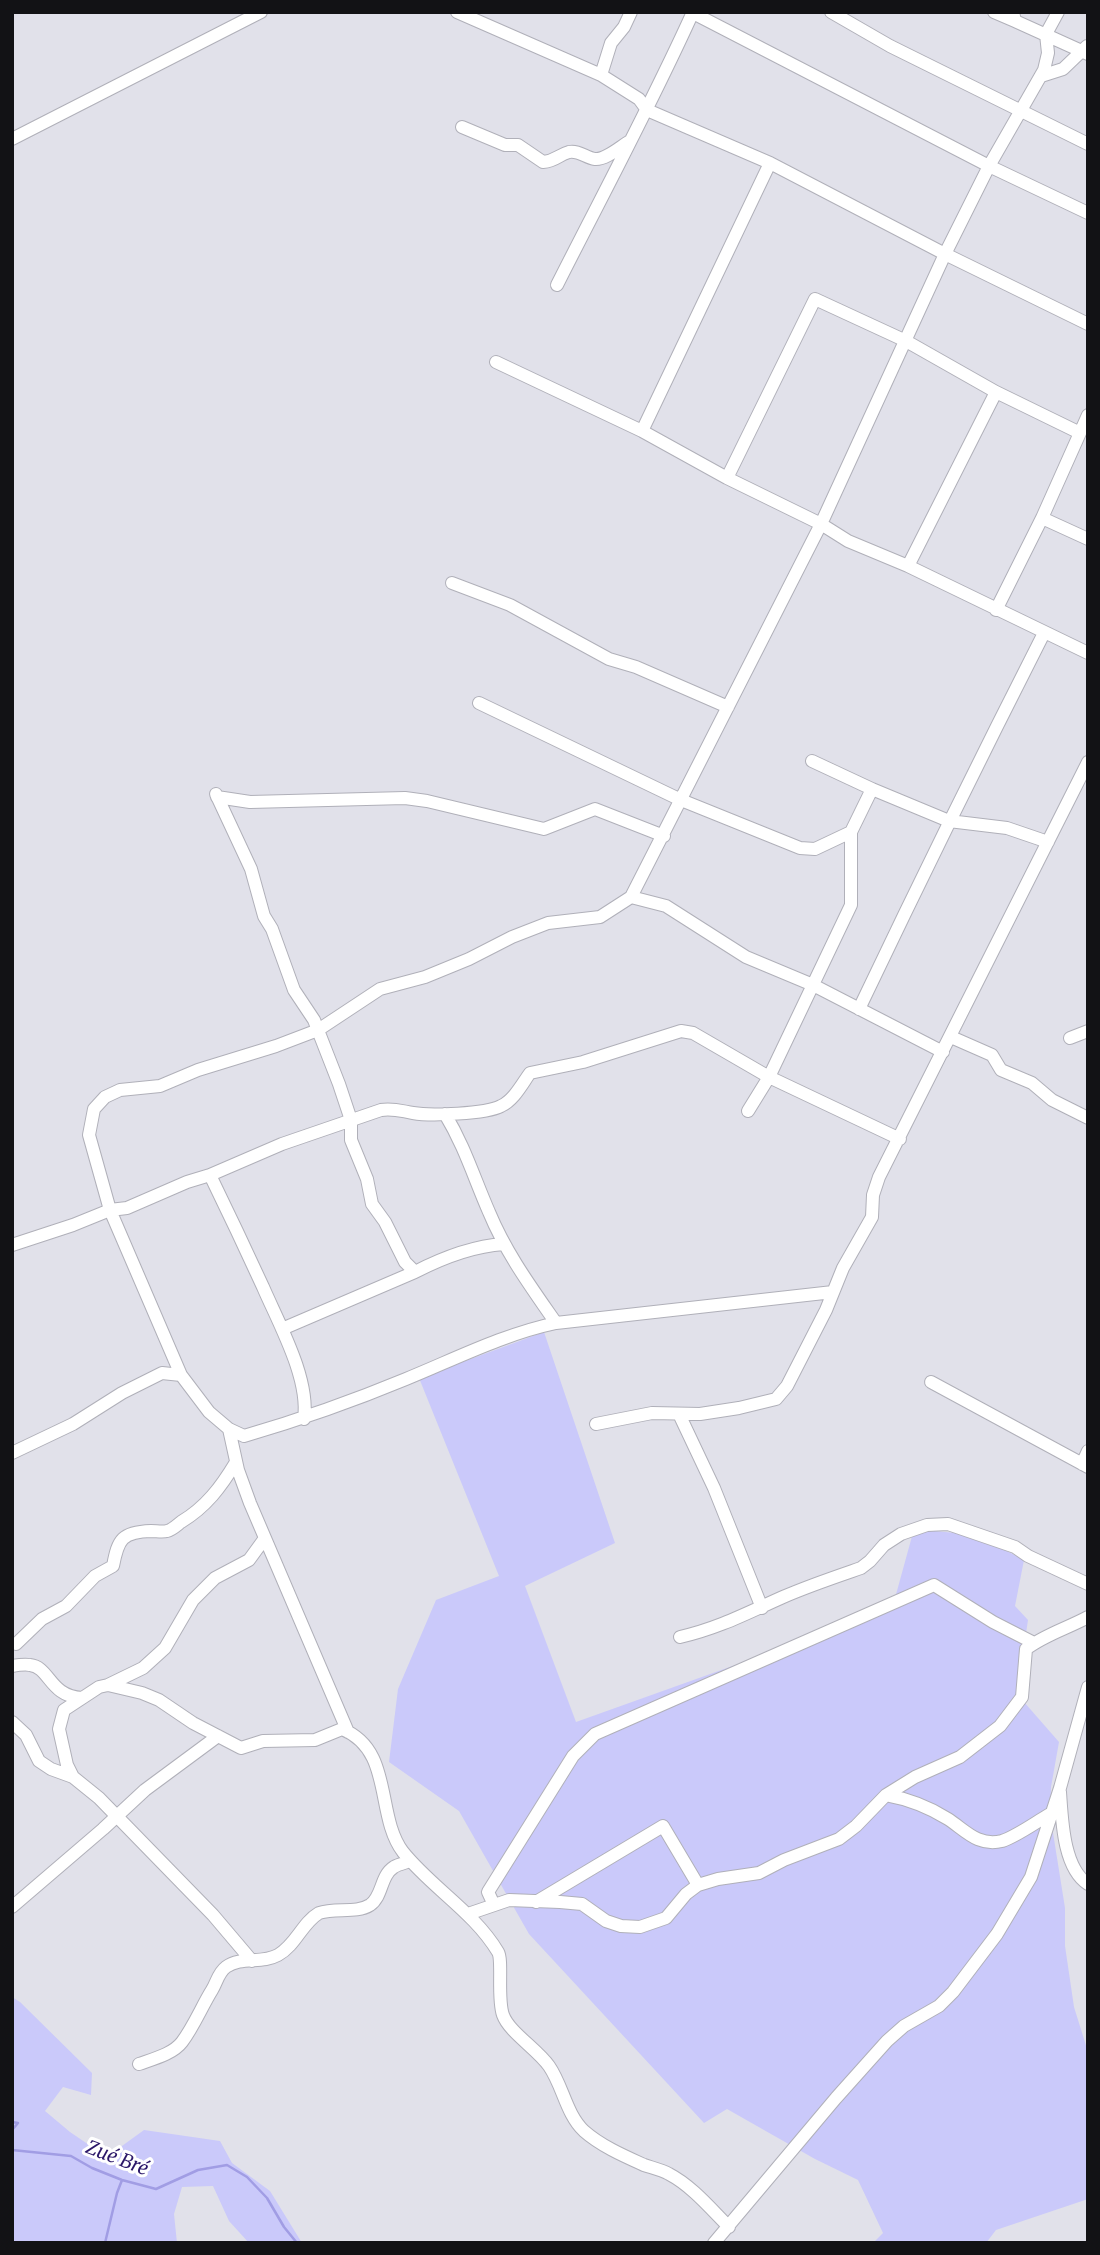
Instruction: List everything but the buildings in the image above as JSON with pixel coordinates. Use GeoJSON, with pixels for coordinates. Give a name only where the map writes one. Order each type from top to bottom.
{"type":"FeatureCollection","features":[{"type":"Feature","properties":{"kind":"street"},"geometry":{"type":"LineString","coordinates":[[12,139],[261,12]]}},
{"type":"Feature","properties":{"kind":"street"},"geometry":{"type":"LineString","coordinates":[[457,12],[601,75],[639,99],[647,110],[770,163],[945,254],[1088,324]]}},
{"type":"Feature","properties":{"kind":"street"},"geometry":{"type":"LineString","coordinates":[[601,75],[611,43],[624,27],[631,12]]}},
{"type":"Feature","properties":{"kind":"street"},"geometry":{"type":"LineString","coordinates":[[831,12],[890,46],[1088,144]]}},
{"type":"Feature","properties":{"kind":"street"},"geometry":{"type":"LineString","coordinates":[[994,12],[1014,17],[1086,51]]}},
{"type":"Feature","properties":{"kind":"street"},"geometry":{"type":"LineString","coordinates":[[833,1292],[556,1323],[534,1328],[304,1419],[244,1436],[229,1429],[209,1412],[181,1375],[110,1210],[89,1135],[94,1109],[105,1097],[120,1090],[160,1086],[198,1070],[276,1046],[318,1030],[380,989],[425,977],[548,923],[600,917],[631,897],[821,524],[945,254],[989,166],[1041,76],[1048,53],[1046,34],[1058,12]]}},
{"type":"Feature","properties":{"kind":"street"},"geometry":{"type":"LineString","coordinates":[[558,285],[693,13],[989,166],[1088,213]]}},
{"type":"Feature","properties":{"kind":"street"},"geometry":{"type":"LineString","coordinates":[[1041,76],[1063,69],[1086,51]]}},
{"type":"Feature","properties":{"kind":"street"},"geometry":{"type":"LineString","coordinates":[[462,127],[505,145],[518,145],[543,162],[554,161],[561,155],[576,152],[594,159],[601,158],[630,141]]}},
{"type":"Feature","properties":{"kind":"street"},"geometry":{"type":"LineString","coordinates":[[642,431],[770,163]]}},
{"type":"Feature","properties":{"kind":"street"},"geometry":{"type":"LineString","coordinates":[[727,478],[816,299],[906,341],[996,392],[1078,432]]}},
{"type":"Feature","properties":{"kind":"street"},"geometry":{"type":"LineString","coordinates":[[496,362],[642,431],[727,478],[821,524],[848,541],[908,566],[1088,653]]}},
{"type":"Feature","properties":{"kind":"street"},"geometry":{"type":"LineString","coordinates":[[908,566],[996,392]]}},
{"type":"Feature","properties":{"kind":"street"},"geometry":{"type":"LineString","coordinates":[[996,610],[1042,518],[1078,432],[1088,415]]}},
{"type":"Feature","properties":{"kind":"street"},"geometry":{"type":"LineString","coordinates":[[1042,518],[1088,539]]}},
{"type":"Feature","properties":{"kind":"street"},"geometry":{"type":"LineString","coordinates":[[452,583],[510,605],[610,659],[636,667],[728,707]]}},
{"type":"Feature","properties":{"kind":"street"},"geometry":{"type":"LineString","coordinates":[[859,1009],[949,821],[1044,633]]}},
{"type":"Feature","properties":{"kind":"street"},"geometry":{"type":"LineString","coordinates":[[479,703],[681,800],[800,848],[815,849],[851,832]]}},
{"type":"Feature","properties":{"kind":"street"},"geometry":{"type":"LineString","coordinates":[[812,761],[949,821],[1007,828],[1048,842]]}},
{"type":"Feature","properties":{"kind":"street"},"geometry":{"type":"LineString","coordinates":[[596,1424],[652,1413],[700,1414],[739,1408],[776,1399],[788,1386],[843,1268],[872,1217],[873,1195],[879,1177],[1088,762]]}},
{"type":"Feature","properties":{"kind":"street"},"geometry":{"type":"LineString","coordinates":[[748,1111],[769,1077],[851,905],[851,832],[872,789]]}},
{"type":"Feature","properties":{"kind":"street"},"geometry":{"type":"LineString","coordinates":[[415,1272],[405,1262],[372,1204],[367,1179],[351,1140],[351,1121],[339,1084],[314,1020],[294,990],[272,929],[264,916],[251,869],[216,795],[250,802],[405,798],[544,829],[595,809],[664,836]]}},
{"type":"Feature","properties":{"kind":"street"},"geometry":{"type":"LineString","coordinates":[[631,897],[666,906],[746,957],[813,985],[943,1052]]}},
{"type":"Feature","properties":{"kind":"street"},"geometry":{"type":"LineString","coordinates":[[12,1245],[110,1210],[127,1208],[282,1143],[392,1108],[414,1114],[445,1114],[500,1107],[512,1098],[530,1073],[583,1062],[681,1031],[693,1033],[769,1077],[900,1139]]}},
{"type":"Feature","properties":{"kind":"street"},"geometry":{"type":"LineString","coordinates":[[1070,1038],[1088,1031]]}},
{"type":"Feature","properties":{"kind":"street"},"geometry":{"type":"LineString","coordinates":[[951,1037],[992,1055],[1001,1070],[1032,1083],[1052,1100],[1088,1118]]}},
{"type":"Feature","properties":{"kind":"street"},"geometry":{"type":"LineString","coordinates":[[445,1114],[461,1140],[489,1213],[510,1256],[556,1323]]}},
{"type":"Feature","properties":{"kind":"street"},"geometry":{"type":"LineString","coordinates":[[210,1175],[282,1329],[306,1405],[304,1419]]}},
{"type":"Feature","properties":{"kind":"street"},"geometry":{"type":"LineString","coordinates":[[282,1329],[477,1248],[504,1244]]}},
{"type":"Feature","properties":{"kind":"street"},"geometry":{"type":"LineString","coordinates":[[12,1453],[73,1424],[122,1393],[162,1373],[181,1375]]}},
{"type":"Feature","properties":{"kind":"street"},"geometry":{"type":"LineString","coordinates":[[931,1382],[1085,1465],[1088,1451]]}},
{"type":"Feature","properties":{"kind":"street"},"geometry":{"type":"LineString","coordinates":[[679,1414],[714,1488],[762,1608]]}},
{"type":"Feature","properties":{"kind":"street"},"geometry":{"type":"LineString","coordinates":[[229,1429],[236,1462],[265,1538],[348,1732]]}},
{"type":"Feature","properties":{"kind":"street"},"geometry":{"type":"LineString","coordinates":[[12,1666],[16,1661],[14,1640],[42,1619],[66,1606],[95,1576],[113,1566],[117,1546],[125,1536],[135,1532],[167,1531],[185,1520],[203,1507],[221,1488],[236,1462]]}},
{"type":"Feature","properties":{"kind":"street"},"geometry":{"type":"LineString","coordinates":[[680,1637],[702,1632],[783,1597],[861,1568],[884,1545],[901,1534],[927,1525],[948,1524],[1015,1547],[1028,1556],[1088,1584]]}},
{"type":"Feature","properties":{"kind":"street"},"geometry":{"type":"LineString","coordinates":[[252,1961],[213,1915],[116,1816],[73,1777],[67,1765],[59,1729],[64,1710],[99,1687],[143,1668],[165,1648],[193,1600],[215,1578],[249,1560],[265,1538]]}},
{"type":"Feature","properties":{"kind":"street"},"geometry":{"type":"LineString","coordinates":[[494,1905],[488,1892],[573,1756],[595,1734],[934,1585],[993,1622],[1034,1643]]}},
{"type":"Feature","properties":{"kind":"street"},"geometry":{"type":"LineString","coordinates":[[468,1914],[509,1900],[582,1904],[606,1921],[621,1926],[640,1927],[666,1918],[686,1894],[698,1885],[759,1873],[784,1860],[839,1839],[856,1826],[886,1795],[915,1777],[960,1757],[1000,1726],[1022,1697],[1026,1649],[1088,1617]]}},
{"type":"Feature","properties":{"kind":"street"},"geometry":{"type":"LineString","coordinates":[[12,1666],[32,1664],[41,1669],[53,1685],[68,1697],[82,1698]]}},
{"type":"Feature","properties":{"kind":"street"},"geometry":{"type":"LineString","coordinates":[[108,1685],[159,1700],[193,1723],[242,1748],[263,1741],[315,1740],[342,1729],[354,1734],[376,1763],[386,1798],[391,1832],[411,1861],[468,1914],[500,1955],[499,1993],[503,2017],[514,2032],[535,2048],[550,2066],[573,2118],[585,2131],[614,2150],[669,2174],[685,2185],[729,2227]]}},
{"type":"Feature","properties":{"kind":"street"},"geometry":{"type":"LineString","coordinates":[[714,2243],[784,2158],[887,2041],[904,2026],[939,2006],[953,1992],[997,1934],[1031,1877],[1060,1788],[1088,1687]]}},
{"type":"Feature","properties":{"kind":"street"},"geometry":{"type":"LineString","coordinates":[[1081,1713],[1088,1731]]}},
{"type":"Feature","properties":{"kind":"street"},"geometry":{"type":"LineString","coordinates":[[12,1722],[26,1735],[39,1761],[51,1769],[73,1777]]}},
{"type":"Feature","properties":{"kind":"street"},"geometry":{"type":"LineString","coordinates":[[12,1908],[145,1790],[218,1735]]}},
{"type":"Feature","properties":{"kind":"street"},"geometry":{"type":"LineString","coordinates":[[1060,1788],[1066,1845],[1074,1868],[1088,1884]]}},
{"type":"Feature","properties":{"kind":"street"},"geometry":{"type":"LineString","coordinates":[[886,1795],[909,1799],[948,1819],[967,1835],[985,1842],[1002,1841],[1050,1814]]}},
{"type":"Feature","properties":{"kind":"street"},"geometry":{"type":"LineString","coordinates":[[535,1902],[663,1826],[698,1885]]}},
{"type":"Feature","properties":{"kind":"street"},"geometry":{"type":"LineString","coordinates":[[139,2064],[161,2056],[181,2044],[219,1975],[227,1966],[240,1962],[269,1960],[282,1954],[319,1913],[335,1909],[364,1908],[380,1893],[393,1868],[411,1861]]}},
{"type":"Feature","properties":{"kind":"shaded area"},"geometry":{"type":"Polygon","coordinates":[[[544,1332],[615,1543],[525,1586],[576,1722],[892,1609],[914,1529],[976,1535],[1024,1560],[1015,1606],[1028,1620],[1017,1694],[1059,1742],[1051,1787],[1050,1814],[1065,1908],[1065,1946],[1074,2007],[1088,2052],[1088,2199],[996,2230],[986,2243],[873,2243],[883,2233],[858,2180],[727,2109],[704,2123],[529,1934],[459,1811],[389,1762],[398,1689],[436,1600],[499,1576],[419,1378],[544,1332]]]}},
{"type":"Feature","properties":{"kind":"shaded area"},"geometry":{"type":"Polygon","coordinates":[[[12,1997],[92,2073],[91,2095],[63,2087],[45,2111],[95,2149],[115,2151],[144,2130],[220,2141],[232,2163],[270,2191],[302,2243],[249,2243],[229,2221],[213,2186],[182,2187],[174,2214],[177,2243],[12,2243],[12,1997]]]}},
{"type":"Feature","properties":{"kind":"waterway","name":"Zué Bré"},"geometry":{"type":"LineString","coordinates":[[12,2122],[18,2123],[12,2130]]}},
{"type":"Feature","properties":{"kind":"waterway","name":"Zué Bré"},"geometry":{"type":"LineString","coordinates":[[12,2150],[71,2156],[122,2180],[156,2189],[198,2170],[227,2165],[247,2177],[267,2198],[297,2243]]}},
{"type":"Feature","properties":{"kind":"waterway"},"geometry":{"type":"LineString","coordinates":[[105,2243],[122,2180]]}}]}
